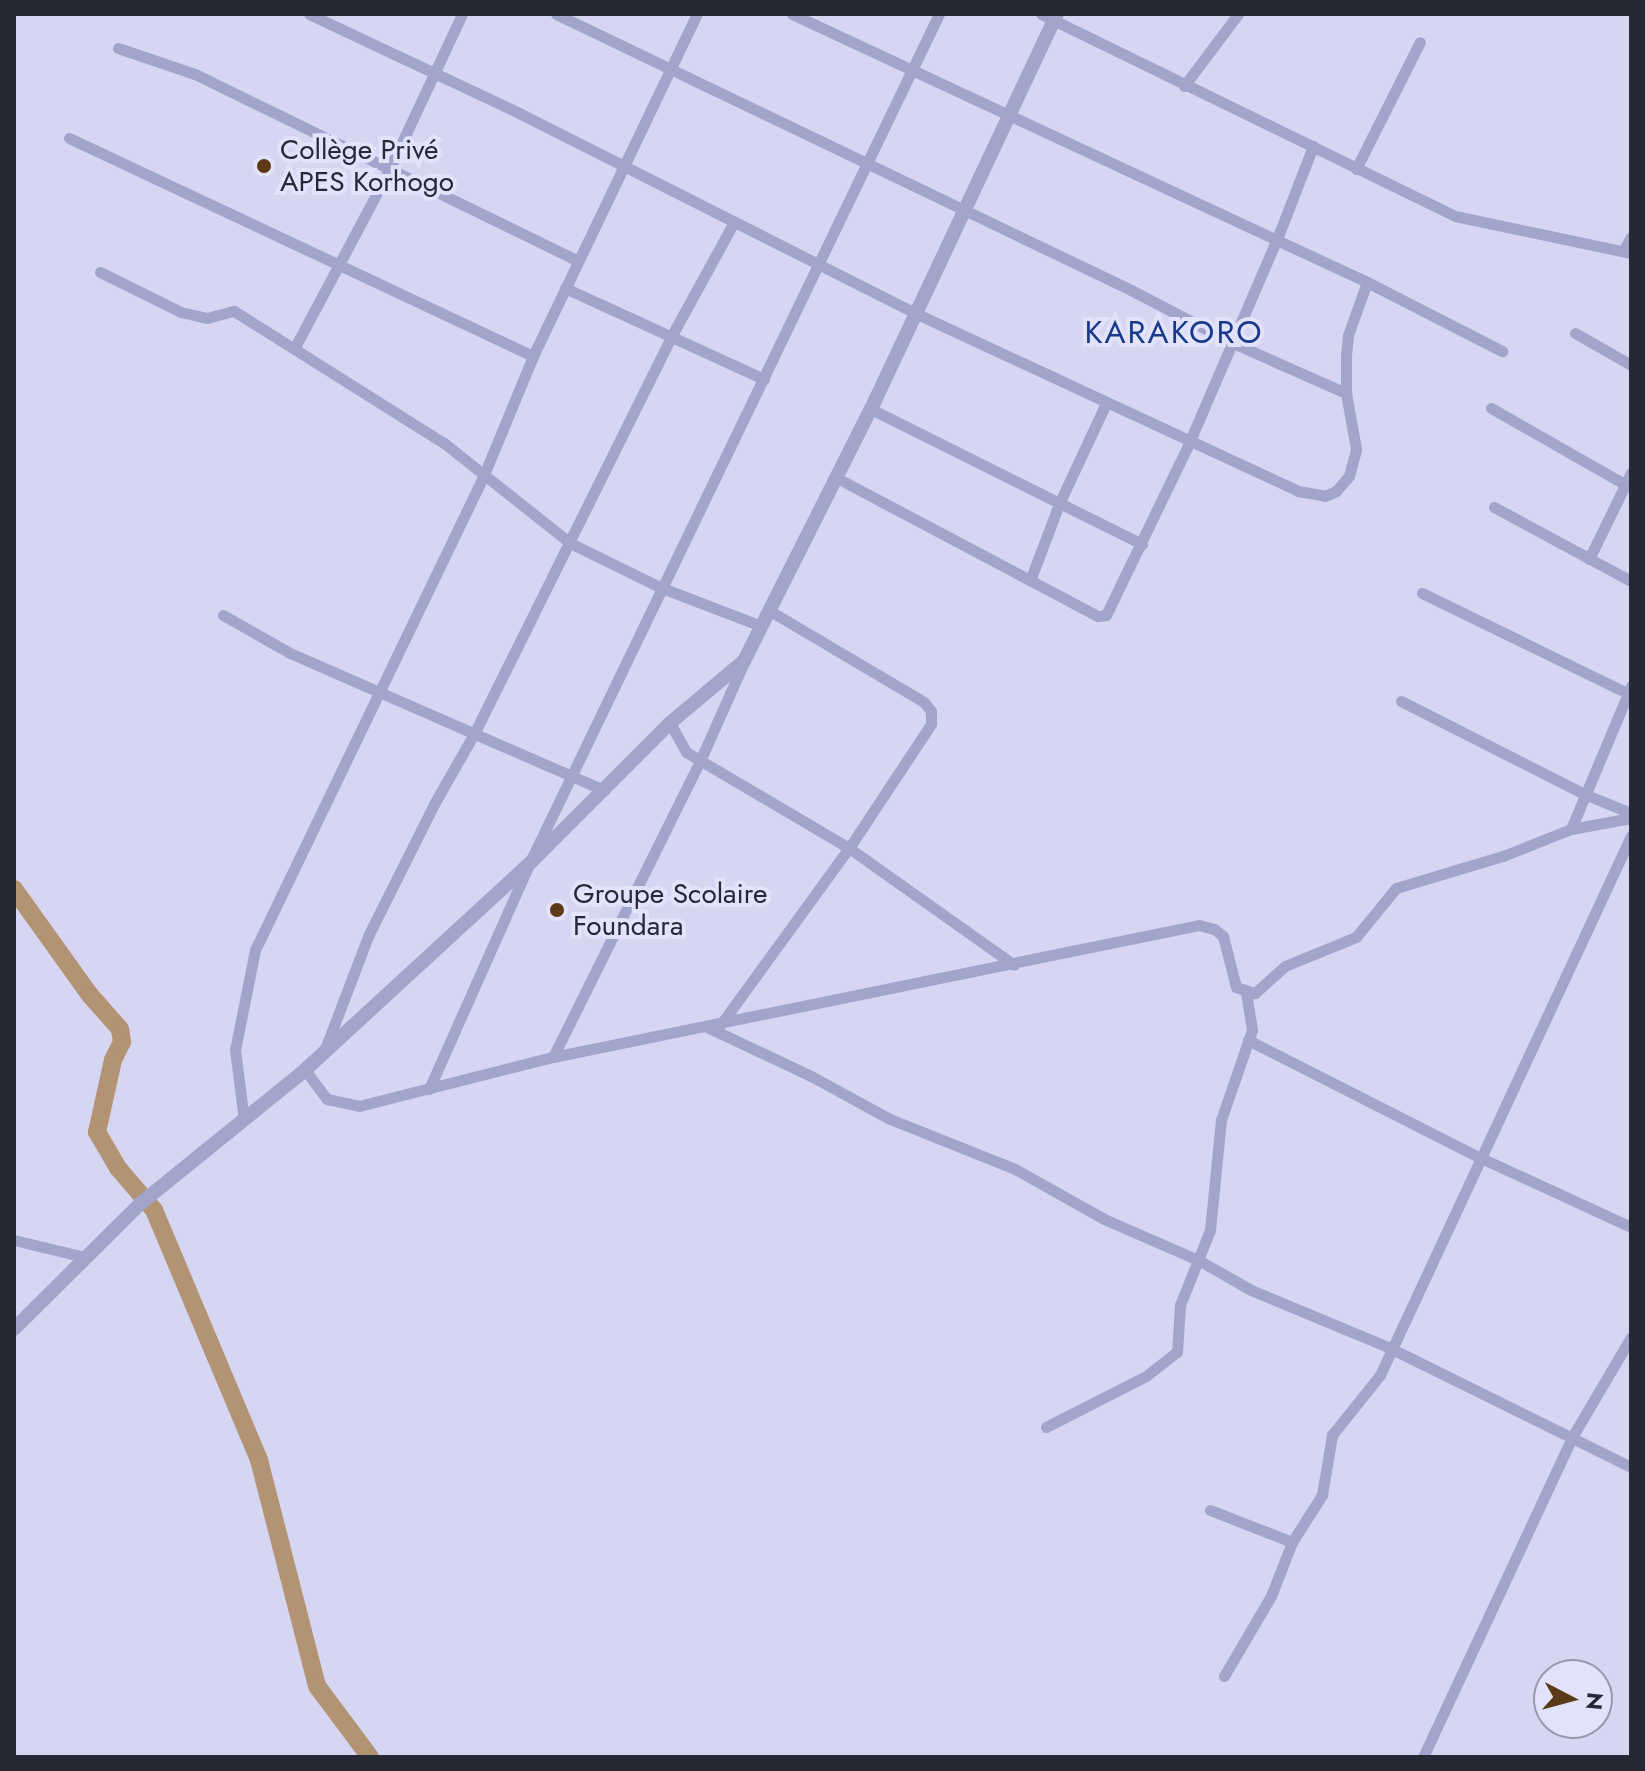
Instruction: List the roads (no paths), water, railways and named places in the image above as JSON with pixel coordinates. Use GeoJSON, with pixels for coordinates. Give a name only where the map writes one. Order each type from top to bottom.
{"type":"FeatureCollection","features":[{"type":"Feature","properties":{"kind":"street"},"geometry":{"type":"LineString","coordinates":[[309,14],[519,113],[915,313],[1189,443],[1298,491],[1325,496],[1336,491],[1349,476],[1356,449],[1346,393],[1348,335],[1367,282]]}},
{"type":"Feature","properties":{"kind":"street"},"geometry":{"type":"LineString","coordinates":[[294,349],[389,170],[462,14]]}},
{"type":"Feature","properties":{"kind":"street"},"geometry":{"type":"LineString","coordinates":[[556,14],[1233,343],[1346,393]]}},
{"type":"Feature","properties":{"kind":"street"},"geometry":{"type":"LineString","coordinates":[[244,1120],[235,1050],[255,950],[483,477],[533,356],[697,14]]}},
{"type":"Feature","properties":{"kind":"street"},"geometry":{"type":"LineString","coordinates":[[792,14],[1277,239],[1502,351]]}},
{"type":"Feature","properties":{"kind":"street"},"geometry":{"type":"LineString","coordinates":[[429,1089],[529,864],[939,14]]}},
{"type":"Feature","properties":{"kind":"street"},"geometry":{"type":"LineString","coordinates":[[1184,86],[1238,14]]}},
{"type":"Feature","properties":{"kind":"street"},"geometry":{"type":"LineString","coordinates":[[553,1057],[966,212],[1051,16],[1184,86],[1455,216],[1628,251],[1631,237]]}},
{"type":"Feature","properties":{"kind":"street"},"geometry":{"type":"LineString","coordinates":[[1356,169],[1420,42]]}},
{"type":"Feature","properties":{"kind":"street"},"geometry":{"type":"LineString","coordinates":[[118,48],[195,74],[578,261]]}},
{"type":"Feature","properties":{"kind":"street"},"geometry":{"type":"LineString","coordinates":[[69,138],[533,356]]}},
{"type":"Feature","properties":{"kind":"street"},"geometry":{"type":"LineString","coordinates":[[837,478],[1098,616],[1106,615],[1189,443],[1277,239],[1313,146]]}},
{"type":"Feature","properties":{"kind":"street"},"geometry":{"type":"LineString","coordinates":[[324,1053],[369,934],[434,804],[474,734],[671,337],[734,222]]}},
{"type":"Feature","properties":{"kind":"street"},"geometry":{"type":"LineString","coordinates":[[100,272],[181,312],[207,318],[234,311],[444,443],[570,543],[662,588],[761,626]]}},
{"type":"Feature","properties":{"kind":"street"},"geometry":{"type":"LineString","coordinates":[[565,288],[764,379]]}},
{"type":"Feature","properties":{"kind":"street"},"geometry":{"type":"LineString","coordinates":[[1575,333],[1631,365]]}},
{"type":"Feature","properties":{"kind":"street"},"geometry":{"type":"LineString","coordinates":[[1031,578],[1059,504],[1106,403]]}},
{"type":"Feature","properties":{"kind":"street"},"geometry":{"type":"LineString","coordinates":[[1491,408],[1628,486]]}},
{"type":"Feature","properties":{"kind":"street"},"geometry":{"type":"LineString","coordinates":[[871,409],[1142,544]]}},
{"type":"Feature","properties":{"kind":"street"},"geometry":{"type":"LineString","coordinates":[[1589,559],[1628,486],[1631,473]]}},
{"type":"Feature","properties":{"kind":"street"},"geometry":{"type":"LineString","coordinates":[[1494,507],[1631,581]]}},
{"type":"Feature","properties":{"kind":"street"},"geometry":{"type":"LineString","coordinates":[[1422,593],[1630,691],[1571,829]]}},
{"type":"Feature","properties":{"kind":"street"},"geometry":{"type":"LineString","coordinates":[[721,1024],[849,848],[931,724],[931,711],[924,702],[770,611]]}},
{"type":"Feature","properties":{"kind":"street"},"geometry":{"type":"LineString","coordinates":[[223,615],[290,653],[604,790]]}},
{"type":"Feature","properties":{"kind":"street"},"geometry":{"type":"LineString","coordinates":[[14,1329],[145,1200],[324,1053],[529,864],[670,723],[744,661]]}},
{"type":"Feature","properties":{"kind":"street"},"geometry":{"type":"LineString","coordinates":[[1401,701],[1631,816]]}},
{"type":"Feature","properties":{"kind":"street"},"geometry":{"type":"LineString","coordinates":[[670,723],[686,752],[849,848],[1014,965]]}},
{"type":"Feature","properties":{"kind":"street"},"geometry":{"type":"LineString","coordinates":[[305,1070],[327,1099],[342,1105],[359,1106],[553,1057],[1199,925],[1214,929],[1223,936],[1236,987],[1255,993],[1285,966],[1356,937],[1396,888],[1503,856],[1571,829],[1631,816]]}},
{"type":"Feature","properties":{"kind":"street"},"geometry":{"type":"LineString","coordinates":[[1224,1676],[1271,1596],[1292,1542],[1322,1495],[1332,1435],[1380,1375],[1631,836]]}},
{"type":"Feature","properties":{"kind":"street"},"geometry":{"type":"LineString","coordinates":[[1046,1427],[1146,1376],[1177,1352],[1180,1305],[1200,1261],[1215,1198],[1221,1120],[1248,1040],[1252,1018],[1246,992]]}},
{"type":"Feature","properties":{"kind":"street"},"geometry":{"type":"LineString","coordinates":[[706,1027],[811,1076],[890,1119],[1015,1169],[1104,1219],[1200,1261],[1251,1290],[1390,1348],[1631,1467]]}},
{"type":"Feature","properties":{"kind":"street"},"geometry":{"type":"LineString","coordinates":[[1248,1040],[1481,1158],[1631,1227]]}},
{"type":"Feature","properties":{"kind":"street"},"geometry":{"type":"LineString","coordinates":[[14,1240],[85,1257]]}},
{"type":"Feature","properties":{"kind":"street"},"geometry":{"type":"LineString","coordinates":[[1423,1757],[1571,1439],[1631,1337]]}},
{"type":"Feature","properties":{"kind":"street"},"geometry":{"type":"LineString","coordinates":[[1210,1510],[1292,1542]]}},
{"type":"Feature","properties":{"kind":"waterway"},"geometry":{"type":"LineString","coordinates":[[14,889],[90,995],[120,1029],[122,1042],[113,1060],[97,1132],[118,1168],[154,1210],[259,1460],[317,1686],[370,1757]]}},
{"type":"Feature","properties":{"kind":"place","name":"Collège Privé APES Korhogo"},"geometry":{"type":"Point","coordinates":[264,166]}},
{"type":"Feature","properties":{"kind":"place","name":"Groupe Scolaire Foundara"},"geometry":{"type":"Point","coordinates":[557,910]}},
{"type":"Feature","properties":{"kind":"district","name":"KARAKORO"},"geometry":{"type":"Point","coordinates":[1174,332]}}]}
